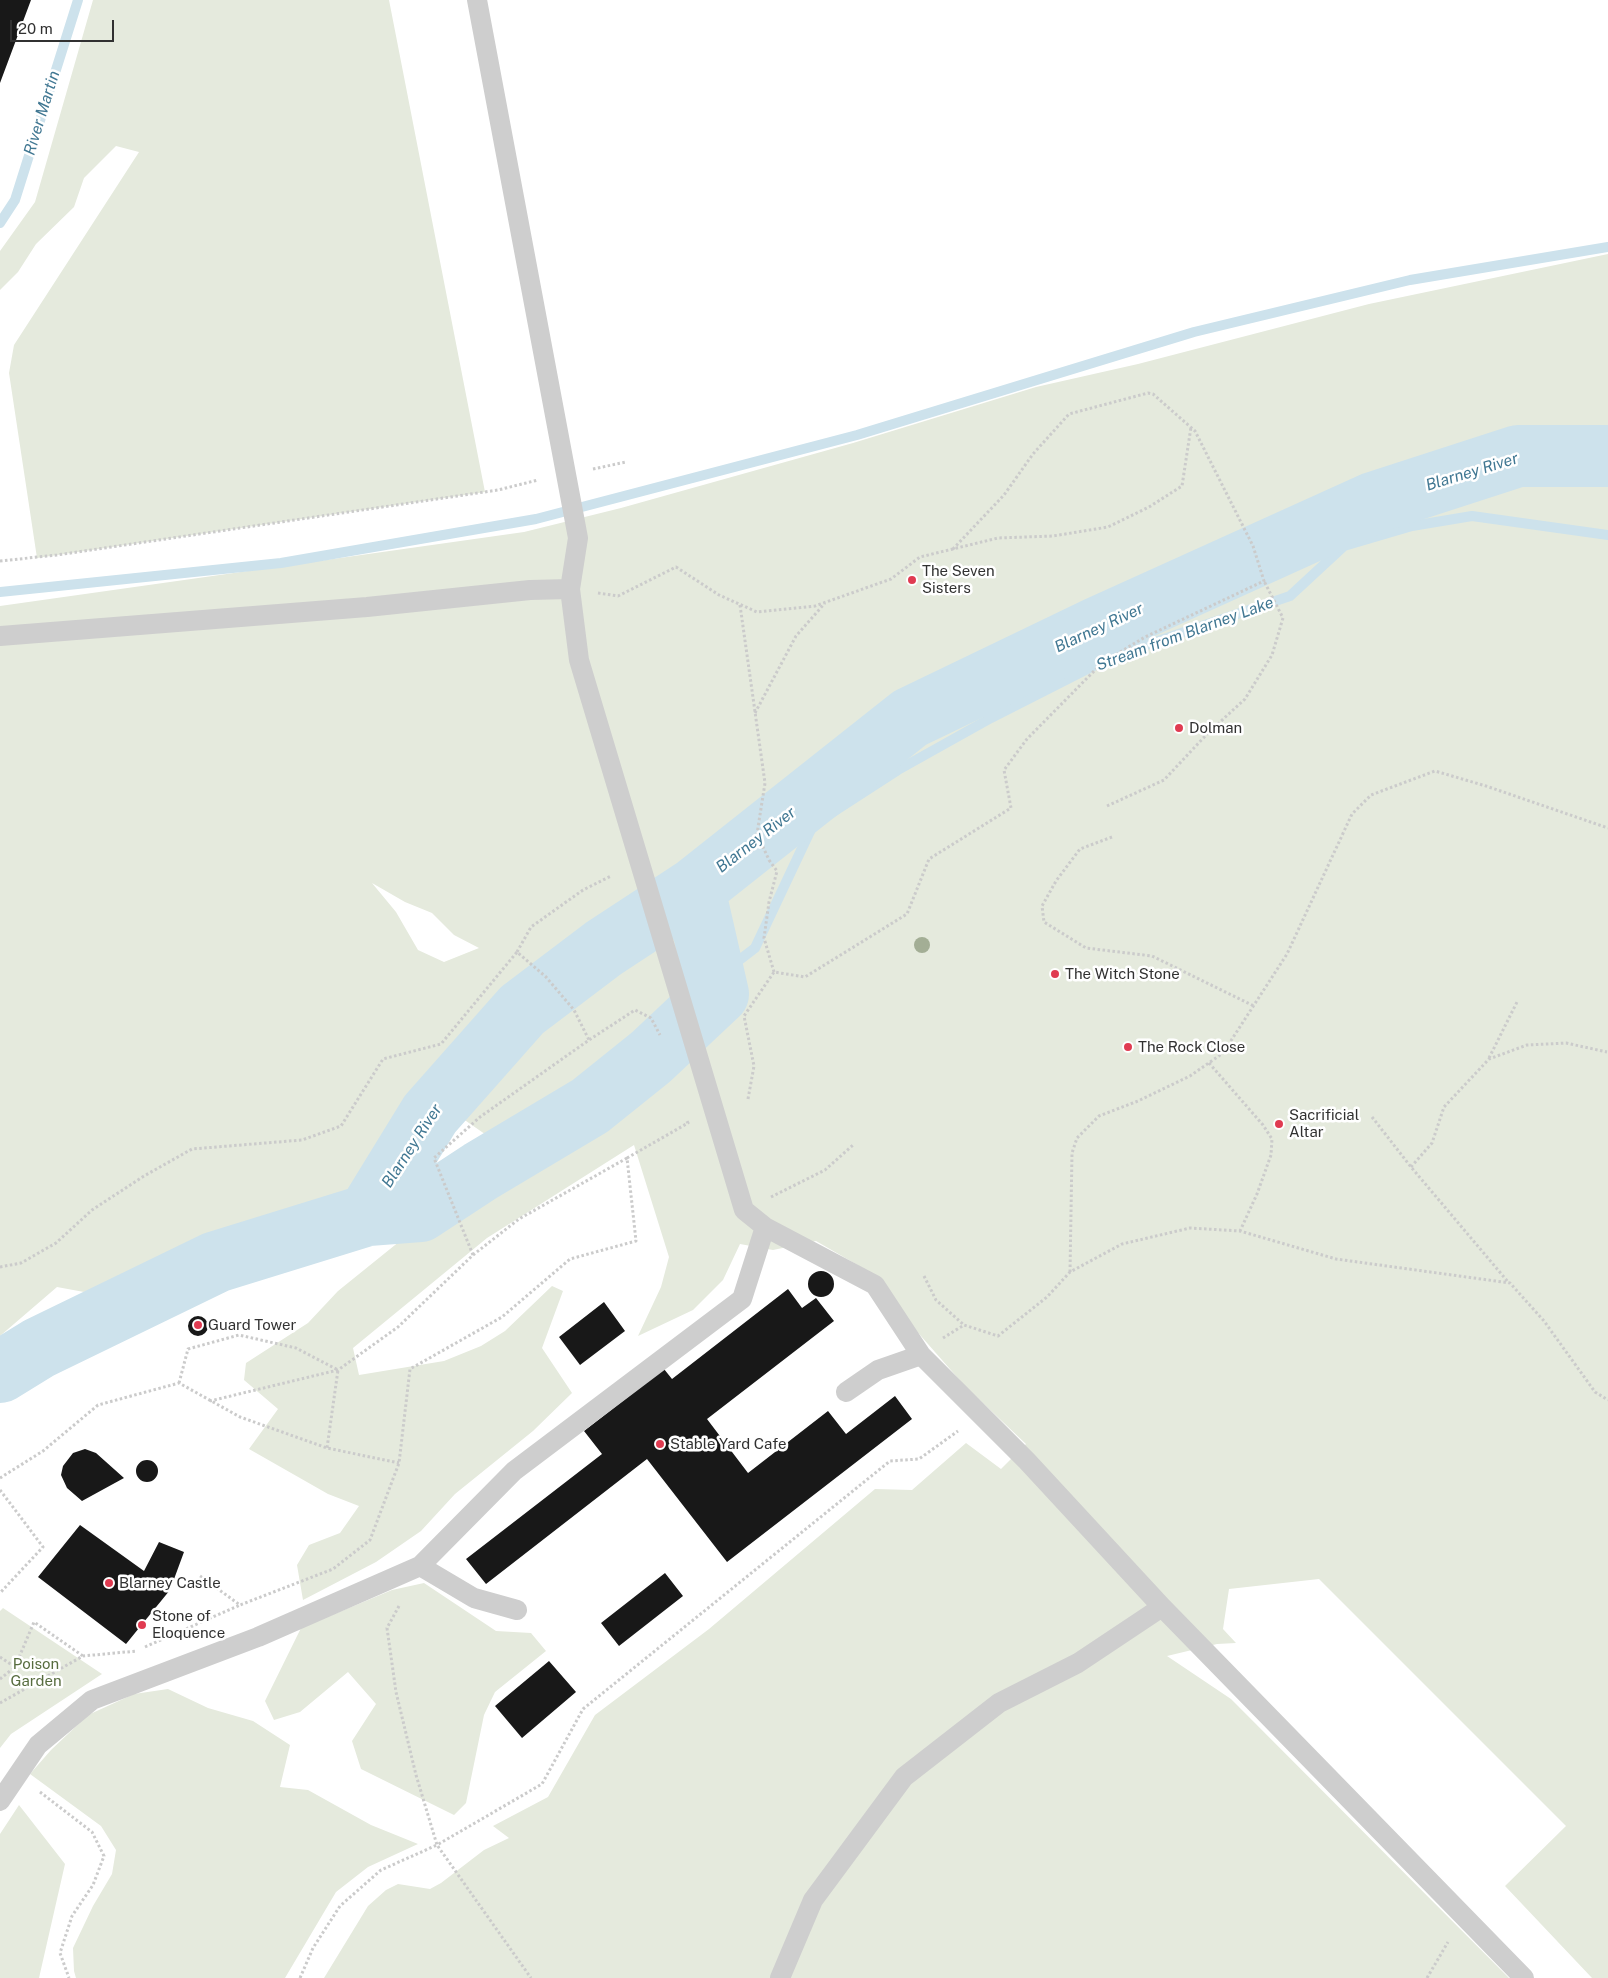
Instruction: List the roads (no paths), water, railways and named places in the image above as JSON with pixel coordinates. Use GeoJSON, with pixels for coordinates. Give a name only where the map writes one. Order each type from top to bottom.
{"type":"FeatureCollection","features":[{"type":"Feature","properties":{"kind":"lane"},"geometry":{"type":"LineString","coordinates":[[477,0],[578,538],[570,589],[579,660],[744,1210],[765,1227],[875,1285],[921,1355],[1026,1461],[1162,1607],[1524,1978]]}},
{"type":"Feature","properties":{"kind":"lane"},"geometry":{"type":"LineString","coordinates":[[0,636],[367,607],[530,590],[570,589]]}},
{"type":"Feature","properties":{"kind":"lane"},"geometry":{"type":"LineString","coordinates":[[0,1801],[38,1745],[92,1700],[258,1637],[420,1566],[514,1471],[742,1299],[765,1227]]}},
{"type":"Feature","properties":{"kind":"lane"},"geometry":{"type":"LineString","coordinates":[[846,1392],[878,1370],[921,1355]]}},
{"type":"Feature","properties":{"kind":"lane"},"geometry":{"type":"LineString","coordinates":[[420,1566],[474,1598],[518,1610]]}},
{"type":"Feature","properties":{"kind":"lane"},"geometry":{"type":"LineString","coordinates":[[780,1978],[813,1900],[904,1777],[999,1703],[1078,1663],[1162,1607]]}},
{"type":"Feature","properties":{"kind":"waterway","name":"River Martin"},"geometry":{"type":"LineString","coordinates":[[0,223],[15,200],[78,0]]}},
{"type":"Feature","properties":{"kind":"waterway"},"geometry":{"type":"LineString","coordinates":[[0,592],[281,563],[536,519],[857,435],[1194,332],[1410,280],[1608,247]]}},
{"type":"Feature","properties":{"kind":"waterway","name":"Blarney River"},"geometry":{"type":"LineString","coordinates":[[0,1372],[39,1348],[216,1262],[368,1215],[430,1114],[522,1010],[604,948],[694,889],[910,718],[1099,627],[1373,503],[1518,456],[1608,456]]}},
{"type":"Feature","properties":{"kind":"waterway","name":"Stream from Blarney Lake"},"geometry":{"type":"LineString","coordinates":[[716,978],[755,948],[813,825],[898,770],[991,718],[1111,657],[1290,596],[1344,546],[1412,526],[1472,516],[1608,535]]}},
{"type":"Feature","properties":{"kind":"waterway"},"geometry":{"type":"LineString","coordinates":[[368,1215],[420,1211],[481,1171],[590,1106],[651,1057],[718,994],[694,889]]}},
{"type":"Feature","properties":{"kind":"place","name":"The Seven Sisters"},"geometry":{"type":"Point","coordinates":[912,580]}},
{"type":"Feature","properties":{"kind":"place","name":"Dolman"},"geometry":{"type":"Point","coordinates":[1179,728]}},
{"type":"Feature","properties":{"kind":"place","name":"The Witch Stone"},"geometry":{"type":"Point","coordinates":[1055,974]}},
{"type":"Feature","properties":{"kind":"place","name":"The Rock Close"},"geometry":{"type":"Point","coordinates":[1128,1047]}},
{"type":"Feature","properties":{"kind":"place","name":"Sacrificial Altar"},"geometry":{"type":"Point","coordinates":[1279,1124]}},
{"type":"Feature","properties":{"kind":"place","name":"Guard Tower"},"geometry":{"type":"Point","coordinates":[198,1325]}},
{"type":"Feature","properties":{"kind":"place","name":"Stable Yard Cafe"},"geometry":{"type":"Point","coordinates":[660,1444]}},
{"type":"Feature","properties":{"kind":"place","name":"Blarney Castle"},"geometry":{"type":"Point","coordinates":[109,1583]}},
{"type":"Feature","properties":{"kind":"place","name":"Stone of Eloquence"},"geometry":{"type":"Point","coordinates":[142,1625]}},
{"type":"Feature","properties":{"kind":"park label","name":"Poison Garden"},"geometry":{"type":"Point","coordinates":[36,1672]}}]}
